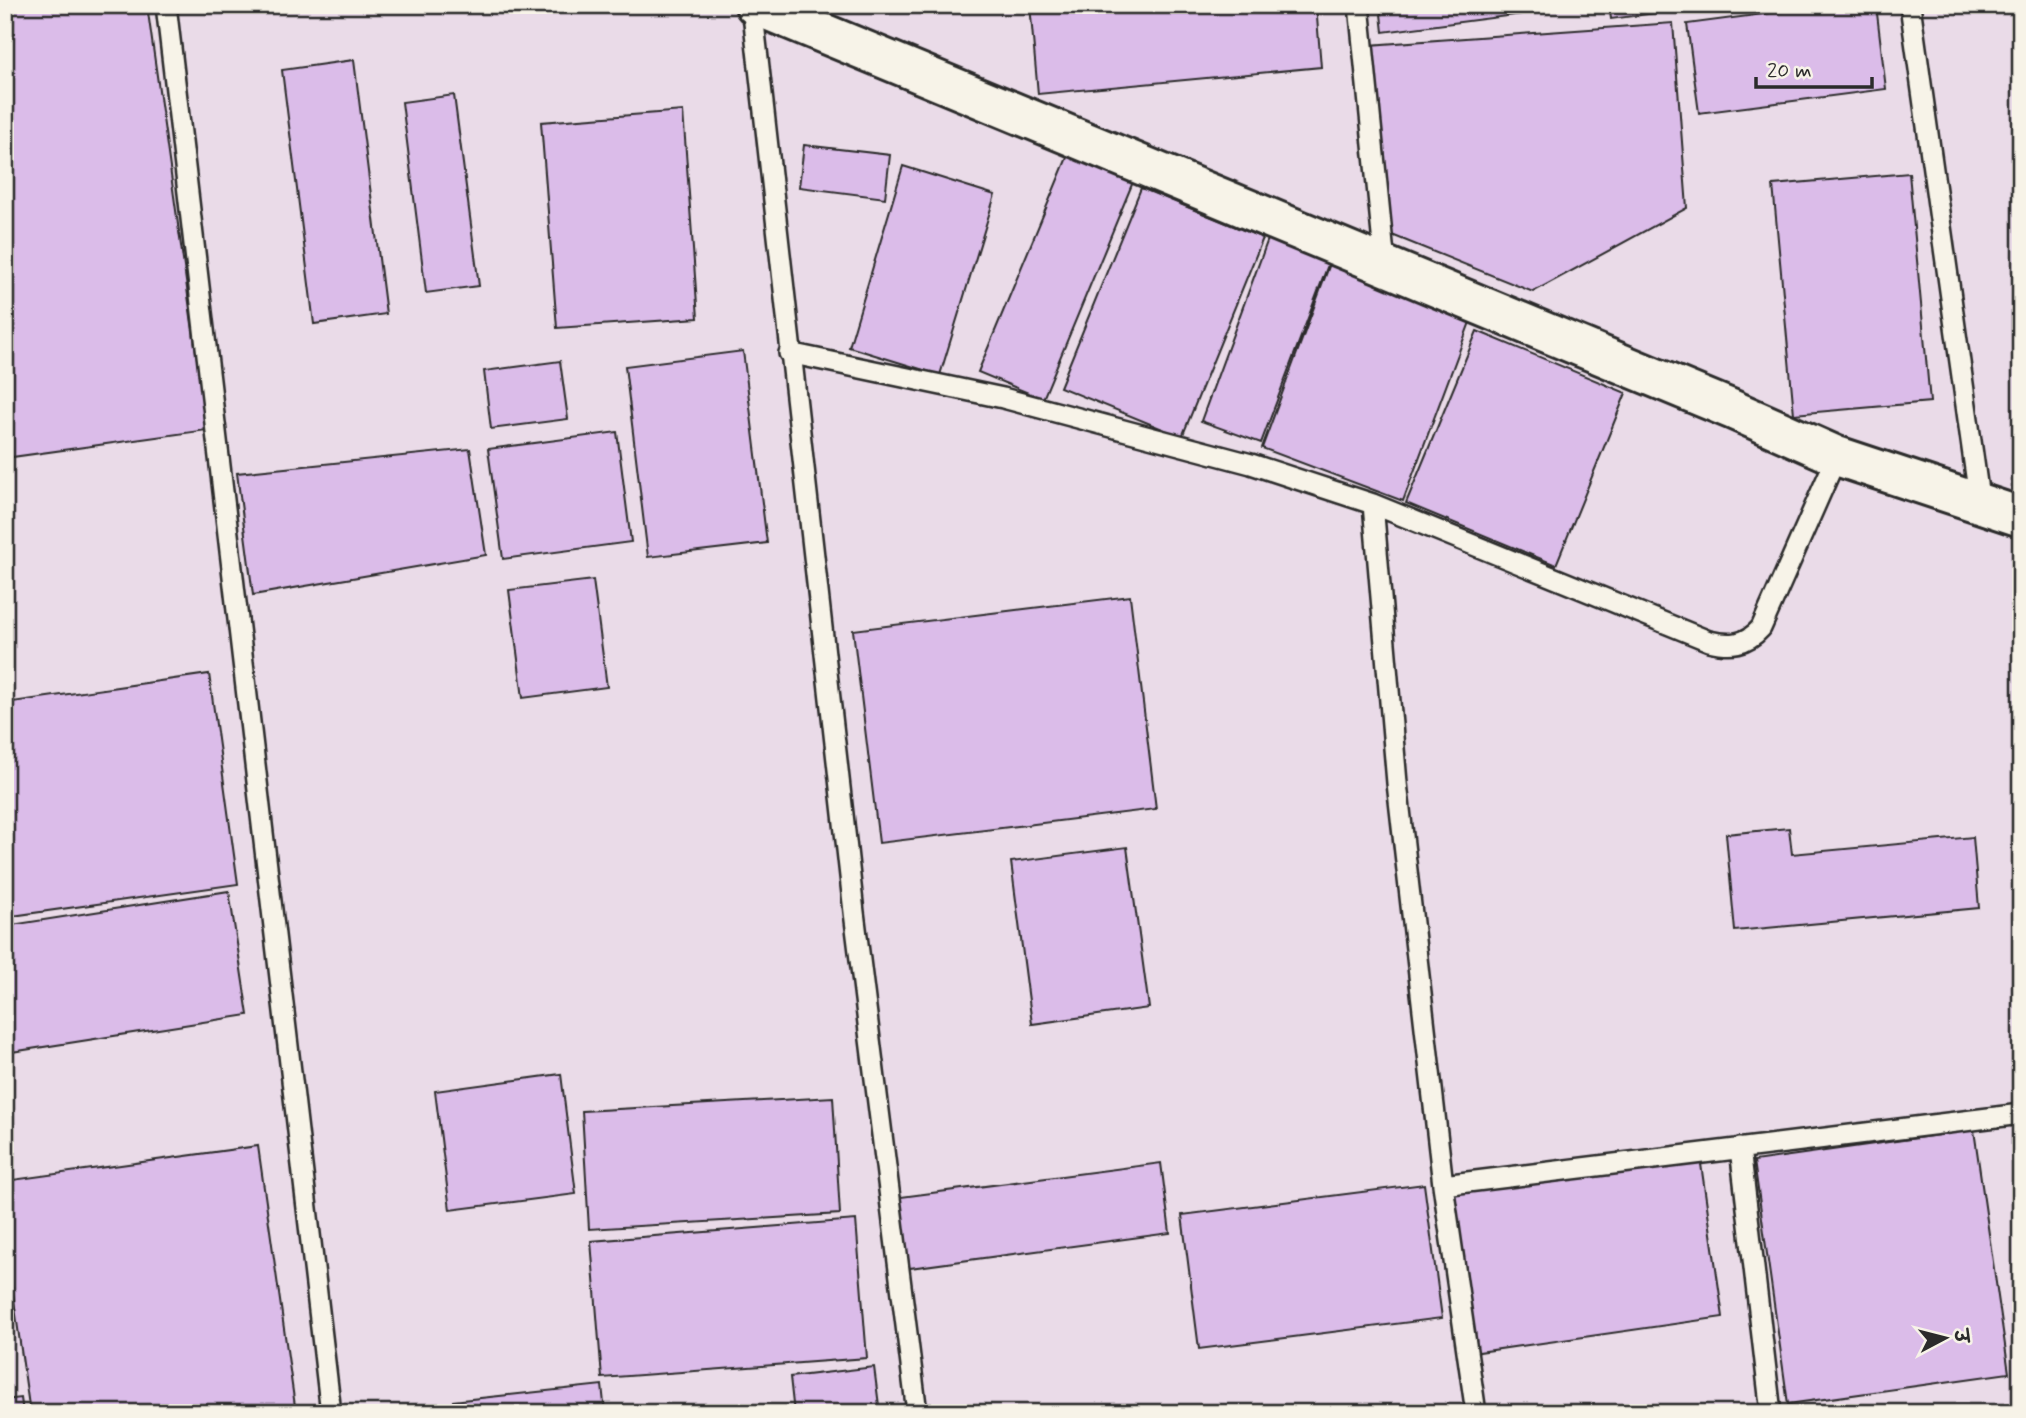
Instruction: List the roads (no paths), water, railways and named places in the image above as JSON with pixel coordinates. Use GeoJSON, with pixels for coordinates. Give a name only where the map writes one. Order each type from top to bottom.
{"type":"FeatureCollection","features":[{"type":"Feature","properties":{"kind":"street"},"geometry":{"type":"LineString","coordinates":[[753,5],[1385,265],[1837,456],[2021,517]]}},
{"type":"Feature","properties":{"kind":"lane"},"geometry":{"type":"LineString","coordinates":[[166,5],[331,1413]]}},
{"type":"Feature","properties":{"kind":"lane"},"geometry":{"type":"LineString","coordinates":[[753,5],[789,353],[917,1413]]}},
{"type":"Feature","properties":{"kind":"lane"},"geometry":{"type":"LineString","coordinates":[[1359,5],[1385,265]]}},
{"type":"Feature","properties":{"kind":"lane"},"geometry":{"type":"LineString","coordinates":[[1910,5],[1980,505]]}},
{"type":"Feature","properties":{"kind":"lane"},"geometry":{"type":"LineString","coordinates":[[789,353],[1003,398],[1251,464],[1373,504],[1723,645],[1752,638],[1761,628],[1837,456]]}},
{"type":"Feature","properties":{"kind":"lane"},"geometry":{"type":"LineString","coordinates":[[1373,504],[1397,783],[1443,1185],[1476,1413]]}},
{"type":"Feature","properties":{"kind":"lane"},"geometry":{"type":"LineString","coordinates":[[1443,1185],[2021,1114]]}},
{"type":"Feature","properties":{"kind":"lane"},"geometry":{"type":"LineString","coordinates":[[1740,1147],[1771,1413]]}}]}
